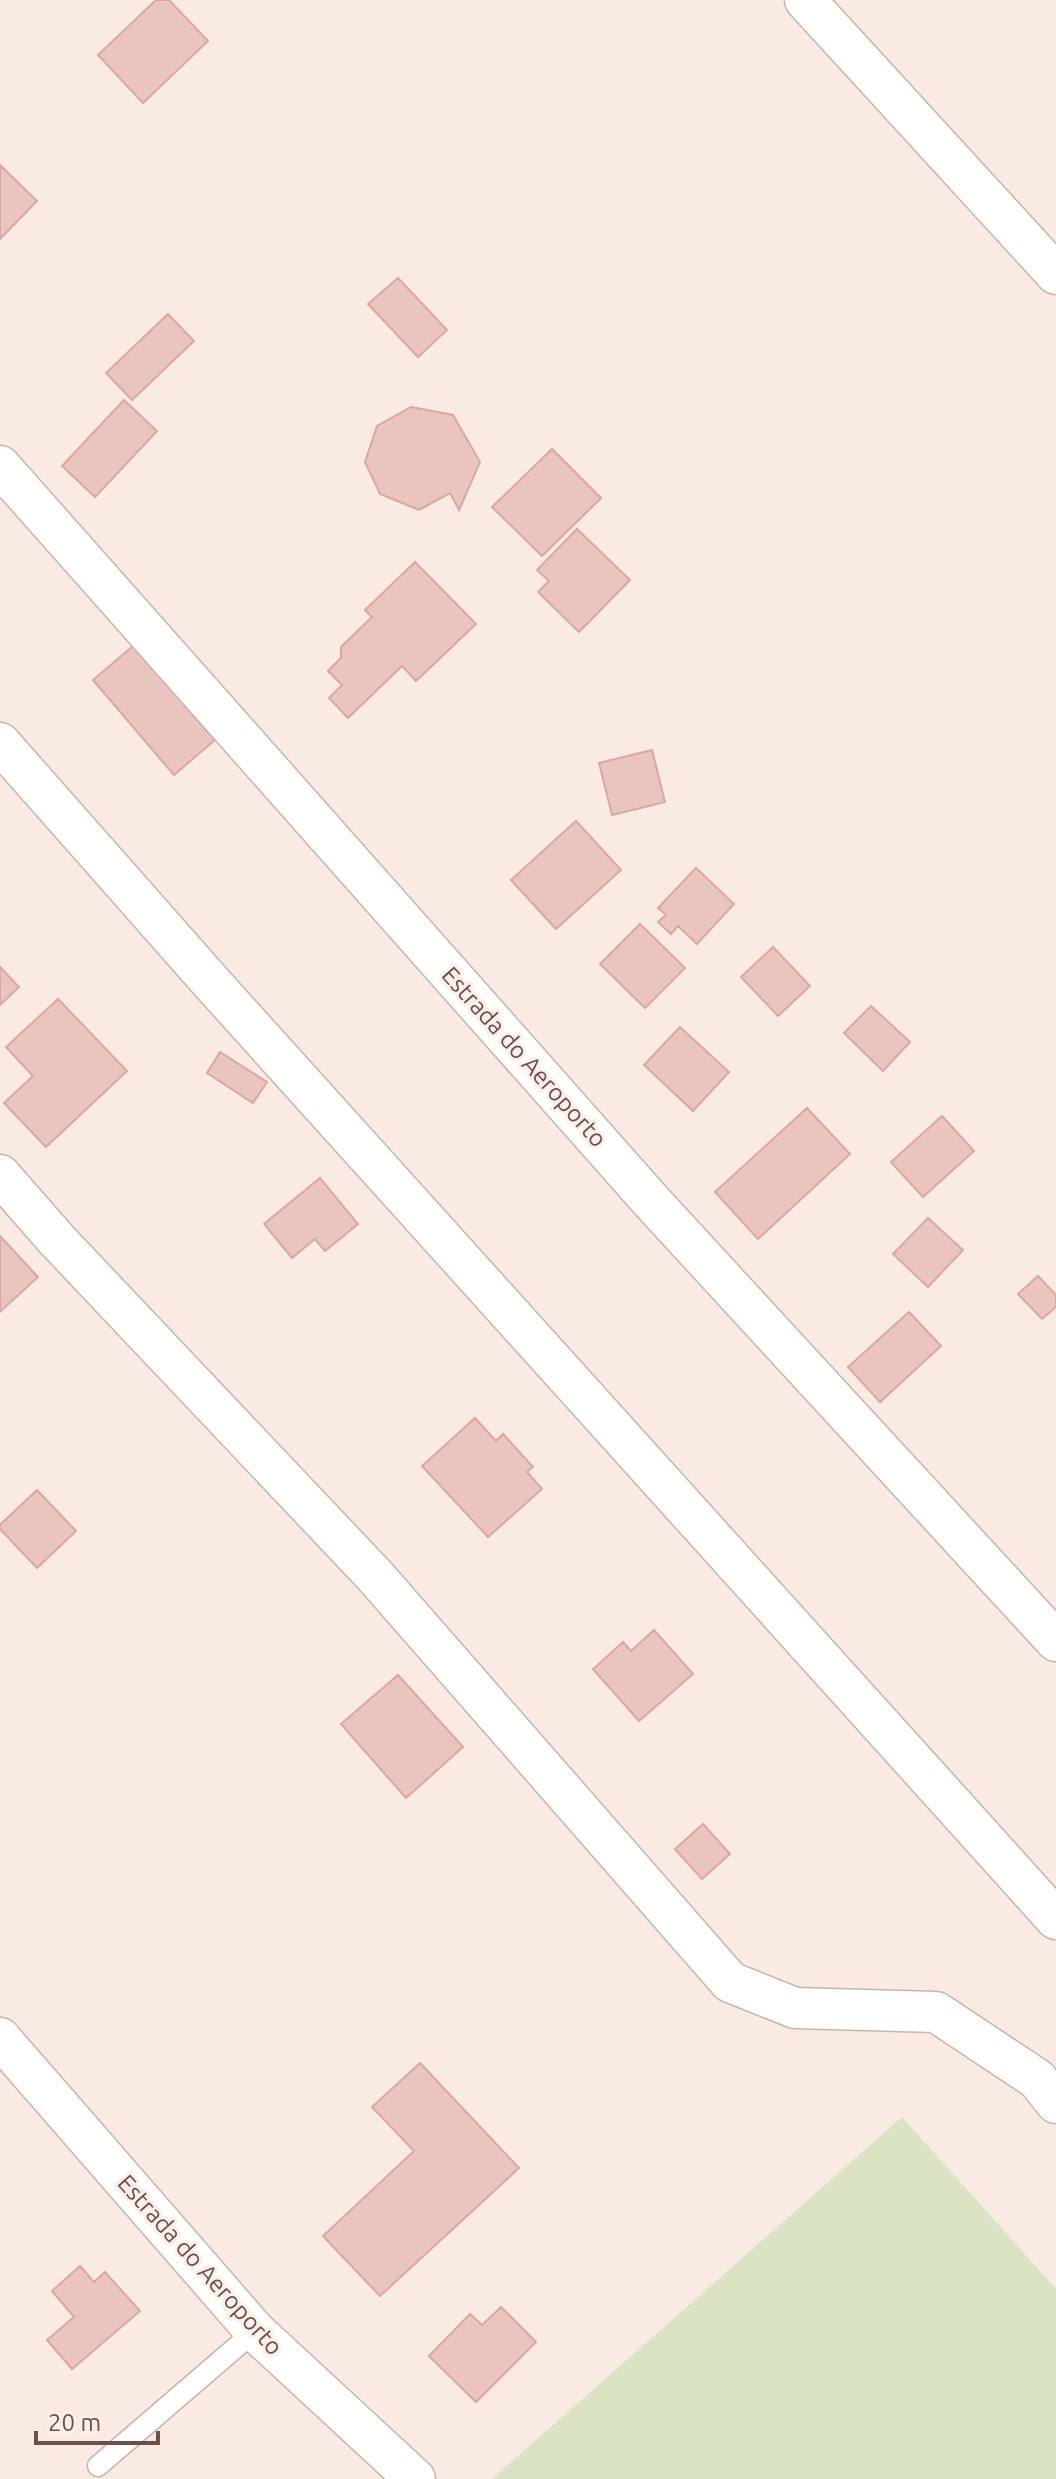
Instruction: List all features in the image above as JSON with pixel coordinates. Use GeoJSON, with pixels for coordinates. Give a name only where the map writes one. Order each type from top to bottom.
{"type":"FeatureCollection","features":[{"type":"Feature","properties":{"kind":"street"},"geometry":{"type":"LineString","coordinates":[[805,0],[1056,274]]}},
{"type":"Feature","properties":{"kind":"street","name":"Estrada do Aeroporto"},"geometry":{"type":"LineString","coordinates":[[0,466],[652,1202],[1056,1641]]}},
{"type":"Feature","properties":{"kind":"street"},"geometry":{"type":"LineString","coordinates":[[0,743],[199,969],[1056,1919]]}},
{"type":"Feature","properties":{"kind":"street"},"geometry":{"type":"LineString","coordinates":[[0,1175],[56,1239],[375,1576],[730,1982],[795,2008],[936,2012],[1037,2079],[1056,2103]]}},
{"type":"Feature","properties":{"kind":"street","name":"Estrada do Aeroporto"},"geometry":{"type":"LineString","coordinates":[[0,2038],[255,2331],[415,2479]]}},
{"type":"Feature","properties":{"kind":"lane"},"geometry":{"type":"LineString","coordinates":[[98,2466],[255,2331]]}},
{"type":"Feature","properties":{"kind":"green space"},"geometry":{"type":"Polygon","coordinates":[[[902,2117],[1056,2289],[1056,2479],[492,2479],[902,2117]]]}},
{"type":"Feature","properties":{"kind":"building"},"geometry":{"type":"Polygon","coordinates":[[[156,0],[169,0],[208,41],[143,103],[98,55],[156,0]]]}},
{"type":"Feature","properties":{"kind":"building"},"geometry":{"type":"Polygon","coordinates":[[[0,165],[37,201],[0,239],[0,165]]]}},
{"type":"Feature","properties":{"kind":"building"},"geometry":{"type":"Polygon","coordinates":[[[398,278],[447,330],[418,357],[368,304],[398,278]]]}},
{"type":"Feature","properties":{"kind":"building"},"geometry":{"type":"Polygon","coordinates":[[[168,314],[194,341],[132,400],[106,373],[168,314]]]}},
{"type":"Feature","properties":{"kind":"building"},"geometry":{"type":"Polygon","coordinates":[[[124,400],[157,431],[95,497],[62,466],[124,400]]]}},
{"type":"Feature","properties":{"kind":"building"},"geometry":{"type":"Polygon","coordinates":[[[411,407],[453,415],[480,462],[459,510],[450,493],[419,510],[380,494],[365,462],[377,426],[411,407]]]}},
{"type":"Feature","properties":{"kind":"building"},"geometry":{"type":"Polygon","coordinates":[[[552,449],[601,498],[542,556],[492,507],[552,449]]]}},
{"type":"Feature","properties":{"kind":"building"},"geometry":{"type":"Polygon","coordinates":[[[577,529],[630,580],[579,632],[538,592],[549,581],[537,570],[577,529]]]}},
{"type":"Feature","properties":{"kind":"building"},"geometry":{"type":"Polygon","coordinates":[[[415,562],[476,624],[416,681],[402,666],[348,718],[329,698],[342,685],[328,671],[341,658],[341,647],[372,617],[365,610],[415,562]]]}},
{"type":"Feature","properties":{"kind":"building"},"geometry":{"type":"Polygon","coordinates":[[[133,646],[215,740],[174,775],[93,680],[133,646]]]}},
{"type":"Feature","properties":{"kind":"building"},"geometry":{"type":"Polygon","coordinates":[[[652,750],[665,802],[612,815],[599,763],[652,750]]]}},
{"type":"Feature","properties":{"kind":"building"},"geometry":{"type":"Polygon","coordinates":[[[576,821],[621,870],[556,929],[511,880],[576,821]]]}},
{"type":"Feature","properties":{"kind":"building"},"geometry":{"type":"Polygon","coordinates":[[[696,868],[734,904],[697,944],[678,926],[671,934],[658,922],[666,915],[658,908],[696,868]]]}},
{"type":"Feature","properties":{"kind":"building"},"geometry":{"type":"Polygon","coordinates":[[[640,924],[685,968],[645,1008],[600,964],[640,924]]]}},
{"type":"Feature","properties":{"kind":"building"},"geometry":{"type":"Polygon","coordinates":[[[773,947],[810,986],[778,1016],[741,977],[773,947]]]}},
{"type":"Feature","properties":{"kind":"building"},"geometry":{"type":"Polygon","coordinates":[[[0,967],[19,987],[0,1005],[0,967]]]}},
{"type":"Feature","properties":{"kind":"building"},"geometry":{"type":"Polygon","coordinates":[[[58,999],[127,1071],[46,1147],[4,1103],[33,1076],[6,1047],[58,999]]]}},
{"type":"Feature","properties":{"kind":"building"},"geometry":{"type":"Polygon","coordinates":[[[871,1006],[910,1042],[883,1071],[844,1033],[871,1006]]]}},
{"type":"Feature","properties":{"kind":"building"},"geometry":{"type":"Polygon","coordinates":[[[680,1027],[729,1072],[693,1111],[644,1065],[680,1027]]]}},
{"type":"Feature","properties":{"kind":"building"},"geometry":{"type":"Polygon","coordinates":[[[220,1052],[267,1082],[253,1103],[207,1073],[220,1052]]]}},
{"type":"Feature","properties":{"kind":"building"},"geometry":{"type":"Polygon","coordinates":[[[807,1108],[850,1154],[758,1239],[715,1192],[807,1108]]]}},
{"type":"Feature","properties":{"kind":"building"},"geometry":{"type":"Polygon","coordinates":[[[942,1116],[974,1151],[923,1197],[891,1162],[942,1116]]]}},
{"type":"Feature","properties":{"kind":"building"},"geometry":{"type":"Polygon","coordinates":[[[320,1178],[358,1224],[325,1251],[315,1239],[292,1258],[264,1224],[320,1178]]]}},
{"type":"Feature","properties":{"kind":"building"},"geometry":{"type":"Polygon","coordinates":[[[928,1218],[963,1250],[928,1287],[893,1254],[928,1218]]]}},
{"type":"Feature","properties":{"kind":"building"},"geometry":{"type":"Polygon","coordinates":[[[0,1236],[38,1277],[0,1312],[0,1236]]]}},
{"type":"Feature","properties":{"kind":"building"},"geometry":{"type":"Polygon","coordinates":[[[1038,1276],[1056,1295],[1056,1307],[1042,1319],[1018,1294],[1038,1276]]]}},
{"type":"Feature","properties":{"kind":"building"},"geometry":{"type":"Polygon","coordinates":[[[909,1312],[941,1346],[880,1402],[848,1367],[909,1312]]]}},
{"type":"Feature","properties":{"kind":"building"},"geometry":{"type":"Polygon","coordinates":[[[475,1418],[496,1441],[503,1434],[533,1467],[527,1472],[542,1489],[488,1537],[422,1466],[475,1418]]]}},
{"type":"Feature","properties":{"kind":"building"},"geometry":{"type":"Polygon","coordinates":[[[37,1490],[76,1531],[37,1568],[0,1529],[0,1525],[37,1490]]]}},
{"type":"Feature","properties":{"kind":"building"},"geometry":{"type":"Polygon","coordinates":[[[654,1630],[693,1674],[639,1721],[593,1669],[623,1642],[631,1651],[654,1630]]]}},
{"type":"Feature","properties":{"kind":"building"},"geometry":{"type":"Polygon","coordinates":[[[398,1675],[463,1747],[406,1798],[341,1724],[398,1675]]]}},
{"type":"Feature","properties":{"kind":"building"},"geometry":{"type":"Polygon","coordinates":[[[703,1824],[730,1854],[702,1879],[675,1849],[703,1824]]]}},
{"type":"Feature","properties":{"kind":"building"},"geometry":{"type":"Polygon","coordinates":[[[420,2063],[519,2168],[380,2296],[323,2236],[414,2151],[372,2107],[420,2063]]]}},
{"type":"Feature","properties":{"kind":"building"},"geometry":{"type":"Polygon","coordinates":[[[80,2266],[94,2282],[105,2272],[140,2311],[72,2369],[47,2340],[74,2317],[52,2291],[80,2266]]]}},
{"type":"Feature","properties":{"kind":"building"},"geometry":{"type":"Polygon","coordinates":[[[501,2307],[536,2342],[476,2402],[429,2356],[470,2314],[482,2325],[501,2307]]]}}]}
